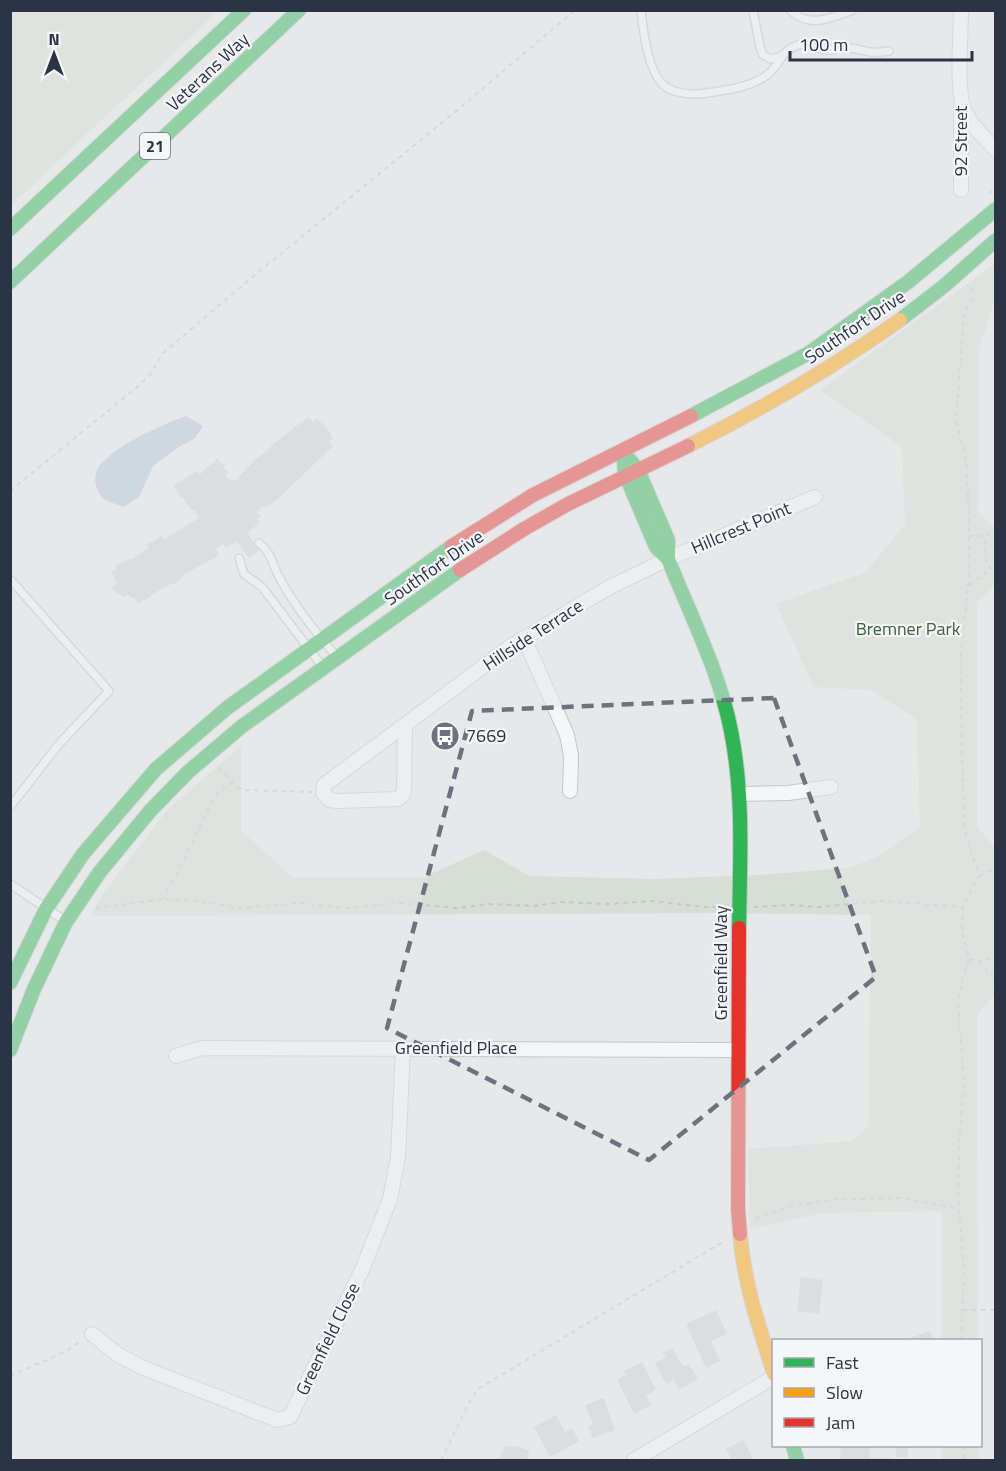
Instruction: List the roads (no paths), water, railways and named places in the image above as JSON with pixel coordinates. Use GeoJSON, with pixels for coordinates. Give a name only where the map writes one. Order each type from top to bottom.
{"type":"FeatureCollection","features":[{"type":"Feature","properties":{"kind":"main road","name":"Veterans Way"},"geometry":{"type":"LineString","coordinates":[[10,229],[244,10]]}},
{"type":"Feature","properties":{"kind":"main road","name":"Veterans Way"},"geometry":{"type":"LineString","coordinates":[[10,282],[299,10]]}},
{"type":"Feature","properties":{"kind":"main road","name":"Southfort Drive"},"geometry":{"type":"LineString","coordinates":[[10,983],[46,909],[83,854],[156,769],[227,708],[467,535],[533,495],[737,393],[809,353],[908,282],[996,209]]}},
{"type":"Feature","properties":{"kind":"main road","name":"Southfort Drive"},"geometry":{"type":"LineString","coordinates":[[10,1050],[34,988],[66,921],[102,869],[134,828],[172,788],[243,726],[487,551],[551,513],[714,433],[825,371],[911,312],[996,240]]}},
{"type":"Feature","properties":{"kind":"main road","name":"Greenfield Way"},"geometry":{"type":"LineString","coordinates":[[623,451],[668,540],[668,559],[721,690],[731,729],[739,794],[738,1209],[745,1278],[772,1370]]}},
{"type":"Feature","properties":{"kind":"street","name":"92 Street"},"geometry":{"type":"LineString","coordinates":[[961,10],[961,190]]}},
{"type":"Feature","properties":{"kind":"street","name":"92 Street"},"geometry":{"type":"LineString","coordinates":[[960,91],[964,110],[996,150]]}},
{"type":"Feature","properties":{"kind":"street","name":"Hillcrest Point"},"geometry":{"type":"LineString","coordinates":[[668,559],[815,496]]}},
{"type":"Feature","properties":{"kind":"street","name":"Hillside Terrace"},"geometry":{"type":"LineString","coordinates":[[405,725],[404,793],[398,799],[339,801],[330,800],[323,793],[324,784],[524,638],[610,587],[668,559]]}},
{"type":"Feature","properties":{"kind":"street"},"geometry":{"type":"LineString","coordinates":[[524,638],[567,735],[572,756],[570,791]]}},
{"type":"Feature","properties":{"kind":"street"},"geometry":{"type":"LineString","coordinates":[[739,794],[788,793],[831,787]]}},
{"type":"Feature","properties":{"kind":"street","name":"Greenfield Place"},"geometry":{"type":"LineString","coordinates":[[176,1056],[202,1048],[738,1050]]}},
{"type":"Feature","properties":{"kind":"street","name":"Greenfield Close"},"geometry":{"type":"LineString","coordinates":[[92,1334],[117,1354],[141,1367],[277,1420],[290,1418],[362,1270],[390,1199],[398,1157],[403,1048]]}},
{"type":"Feature","properties":{"kind":"street"},"geometry":{"type":"LineString","coordinates":[[634,1461],[772,1377]]}},
{"type":"Feature","properties":{"kind":"lane"},"geometry":{"type":"LineString","coordinates":[[642,10],[645,38],[655,73],[666,87],[677,92],[703,94],[729,90],[749,83],[768,75],[782,56],[798,45],[807,44],[826,50],[847,47],[870,52],[889,51]]}},
{"type":"Feature","properties":{"kind":"lane"},"geometry":{"type":"LineString","coordinates":[[753,10],[763,55],[771,59],[782,56]]}},
{"type":"Feature","properties":{"kind":"lane"},"geometry":{"type":"LineString","coordinates":[[790,10],[798,18],[809,21],[853,10]]}},
{"type":"Feature","properties":{"kind":"lane"},"geometry":{"type":"LineString","coordinates":[[260,543],[268,552],[278,576],[321,639],[338,658]]}},
{"type":"Feature","properties":{"kind":"lane"},"geometry":{"type":"LineString","coordinates":[[239,558],[244,574],[262,587],[324,668]]}},
{"type":"Feature","properties":{"kind":"lane"},"geometry":{"type":"LineString","coordinates":[[10,579],[109,691],[59,744],[10,807]]}},
{"type":"Feature","properties":{"kind":"lane"},"geometry":{"type":"LineString","coordinates":[[10,884],[66,921]]}},
{"type":"Feature","properties":{"kind":"water"},"geometry":{"type":"Polygon","coordinates":[[[186,416],[203,426],[195,438],[153,466],[139,497],[123,507],[103,499],[95,480],[101,464],[135,439],[186,416]]]}},
{"type":"Feature","properties":{"kind":"place","name":"7669"},"geometry":{"type":"Point","coordinates":[445,736]}},
{"type":"Feature","properties":{"kind":"park label","name":"Bremner Park"},"geometry":{"type":"Point","coordinates":[908,629]}}]}
